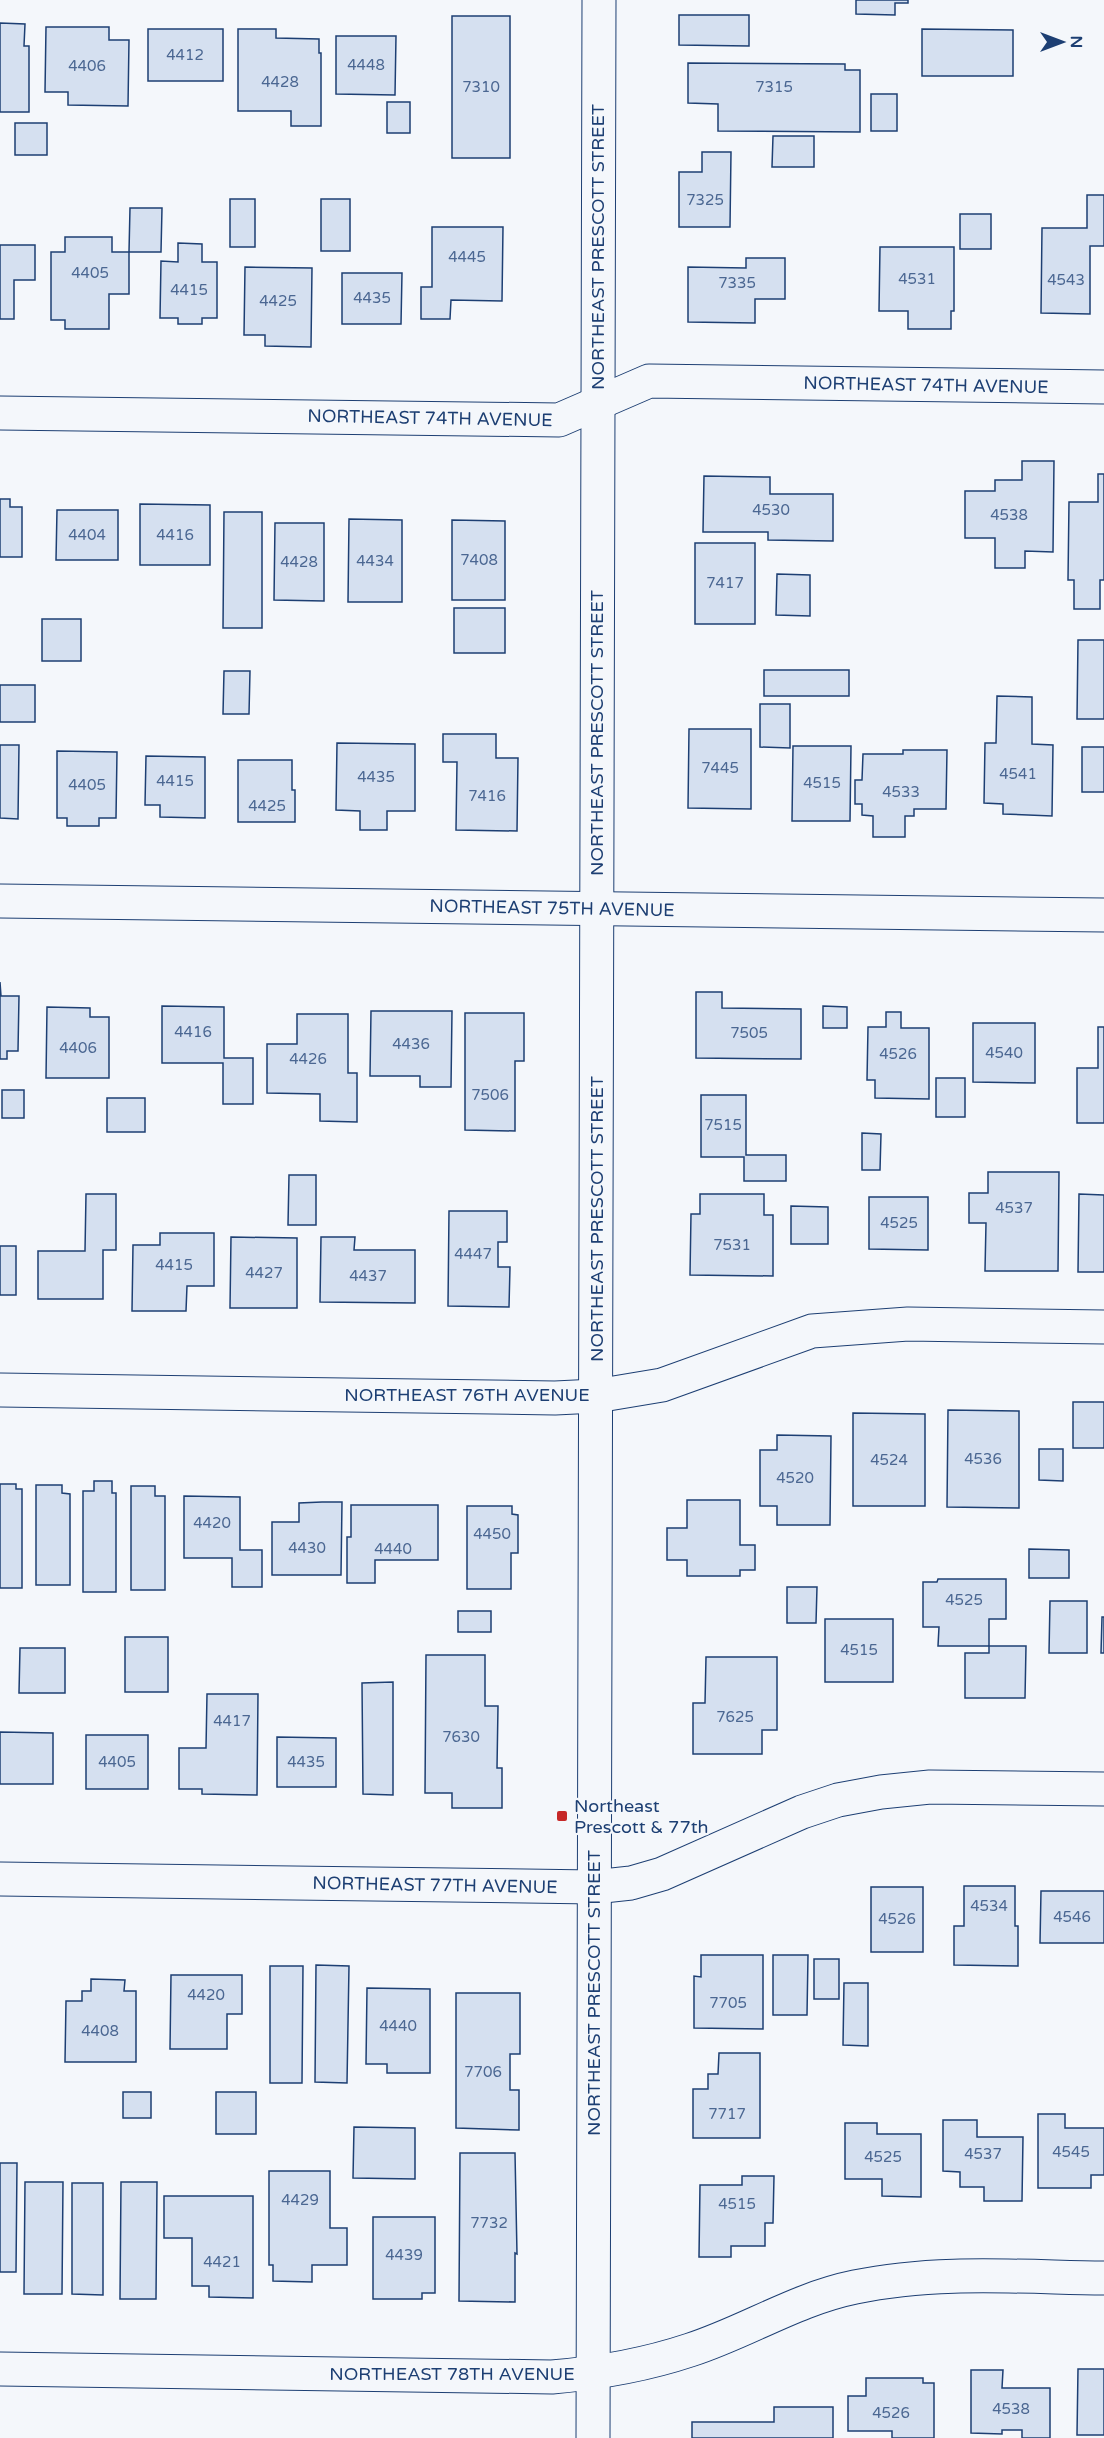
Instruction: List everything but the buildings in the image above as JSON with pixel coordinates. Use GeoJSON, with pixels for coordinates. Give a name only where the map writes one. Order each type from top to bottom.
{"type":"FeatureCollection","features":[{"type":"Feature","properties":{"kind":"street","name":"NORTHEAST PRESCOTT STREET"},"geometry":{"type":"LineString","coordinates":[[593,2438],[599,0]]}},
{"type":"Feature","properties":{"kind":"street","name":"NORTHEAST 74TH AVENUE"},"geometry":{"type":"LineString","coordinates":[[0,413],[559,420],[649,381],[1104,387]]}},
{"type":"Feature","properties":{"kind":"street","name":"NORTHEAST 75TH AVENUE"},"geometry":{"type":"LineString","coordinates":[[0,901],[1104,915]]}},
{"type":"Feature","properties":{"kind":"street","name":"NORTHEAST 76TH AVENUE"},"geometry":{"type":"LineString","coordinates":[[0,1390],[555,1398],[596,1396],[662,1385],[812,1331],[908,1324],[1104,1327]]}},
{"type":"Feature","properties":{"kind":"street","name":"NORTHEAST 77TH AVENUE"},"geometry":{"type":"LineString","coordinates":[[0,1879],[594,1887],[631,1883],[662,1874],[802,1812],[838,1800],[881,1792],[930,1787],[1104,1789]]}},
{"type":"Feature","properties":{"kind":"street","name":"NORTHEAST 78TH AVENUE"},"geometry":{"type":"LineString","coordinates":[[0,2369],[552,2377],[594,2373],[645,2363],[691,2350],[798,2304],[854,2288],[906,2279],[961,2276],[1104,2278]]}},
{"type":"Feature","properties":{"kind":"place","name":"Northeast Prescott & 77th"},"geometry":{"type":"Point","coordinates":[562,1816]}}]}
